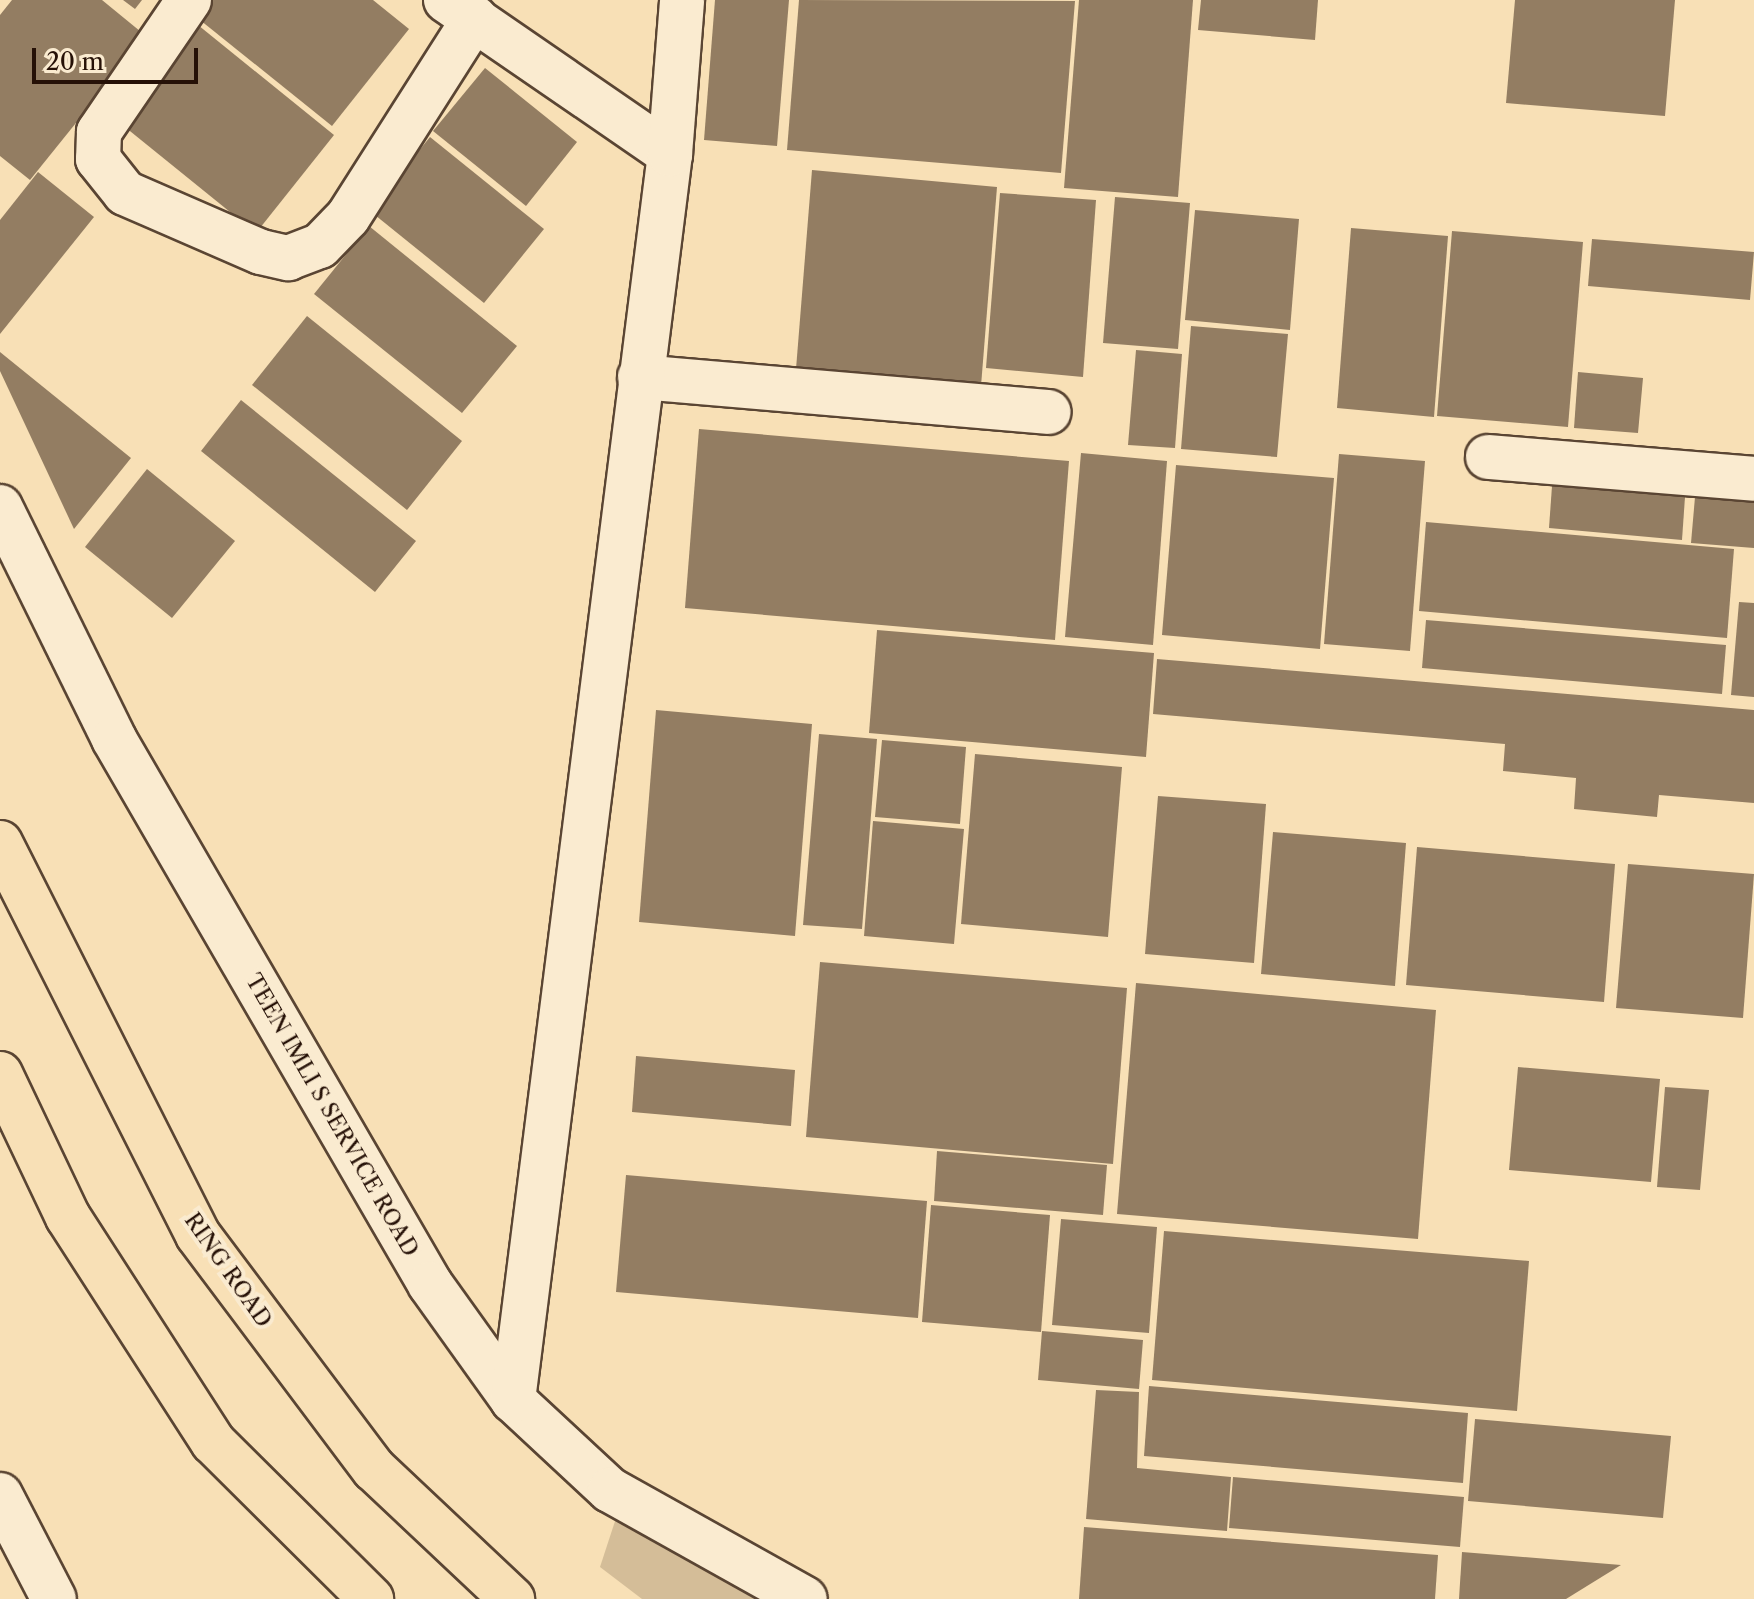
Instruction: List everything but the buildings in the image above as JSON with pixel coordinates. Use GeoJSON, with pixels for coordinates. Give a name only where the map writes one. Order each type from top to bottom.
{"type":"FeatureCollection","features":[{"type":"Feature","properties":{"kind":"main road","name":"RING ROAD"},"geometry":{"type":"LineString","coordinates":[[0,843],[198,1235],[374,1469],[512,1599]]}},
{"type":"Feature","properties":{"kind":"main road"},"geometry":{"type":"LineString","coordinates":[[0,1074],[68,1217],[213,1442],[371,1599]]}},
{"type":"Feature","properties":{"kind":"street"},"geometry":{"type":"LineString","coordinates":[[189,0],[99,132],[98,159],[125,193],[261,252],[288,258],[320,246],[348,217],[460,9],[670,154]]}},
{"type":"Feature","properties":{"kind":"street"},"geometry":{"type":"LineString","coordinates":[[513,1400],[670,154],[682,0]]}},
{"type":"Feature","properties":{"kind":"street"},"geometry":{"type":"LineString","coordinates":[[640,377],[1049,412]]}},
{"type":"Feature","properties":{"kind":"street"},"geometry":{"type":"LineString","coordinates":[[1488,457],[1754,479]]}},
{"type":"Feature","properties":{"kind":"street","name":"TEEN IMLI S SERVICE ROAD"},"geometry":{"type":"LineString","coordinates":[[0,507],[122,753],[430,1284],[513,1400],[610,1490],[805,1599]]}},
{"type":"Feature","properties":{"kind":"street"},"geometry":{"type":"LineString","coordinates":[[0,1495],[42,1595]]}},
{"type":"Feature","properties":{"kind":"shaded area"},"geometry":{"type":"Polygon","coordinates":[[[619,1509],[825,1599],[642,1599],[600,1567],[619,1509]]]}}]}
